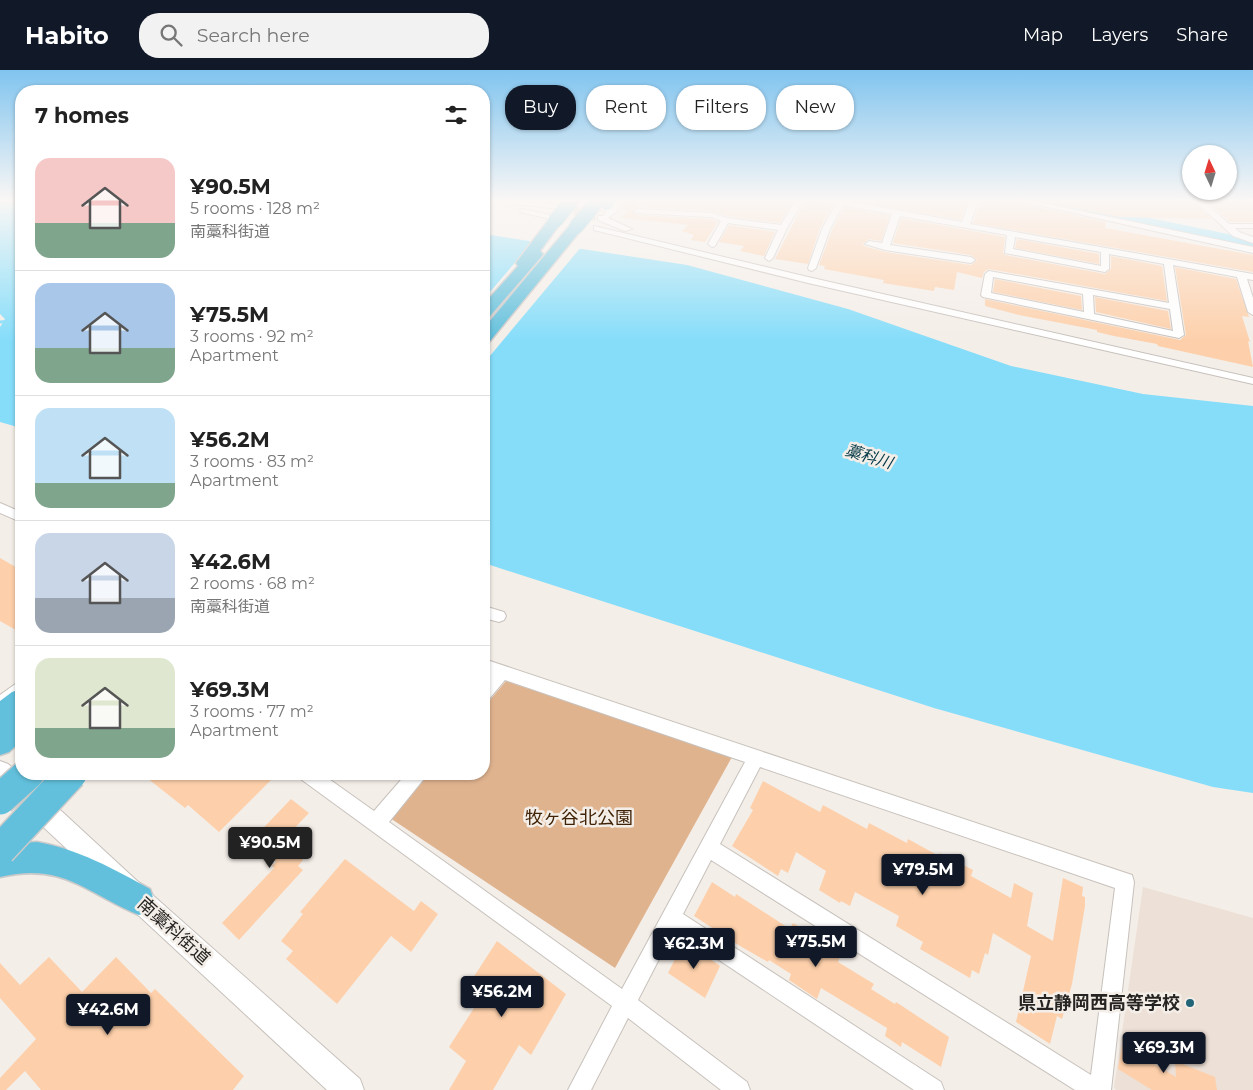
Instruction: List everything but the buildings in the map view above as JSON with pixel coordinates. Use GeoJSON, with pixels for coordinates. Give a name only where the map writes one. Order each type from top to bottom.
{"type":"FeatureCollection","features":[{"type":"Feature","properties":{"kind":"highway"},"geometry":{"type":"LineString","coordinates":[[507,287],[535,247]]}},
{"type":"Feature","properties":{"kind":"highway"},"geometry":{"type":"LineString","coordinates":[[490,306],[542,247]]}},
{"type":"Feature","properties":{"kind":"highway"},"geometry":{"type":"LineString","coordinates":[[490,331],[560,247]]}},
{"type":"Feature","properties":{"kind":"highway"},"geometry":{"type":"LineString","coordinates":[[523,293],[569,247]]}},
{"type":"Feature","properties":{"kind":"highway"},"geometry":{"type":"LineString","coordinates":[[0,716],[15,705]]}},
{"type":"Feature","properties":{"kind":"highway"},"geometry":{"type":"LineString","coordinates":[[0,742],[15,731]]}},
{"type":"Feature","properties":{"kind":"highway"},"geometry":{"type":"LineString","coordinates":[[0,799],[21,780]]}},
{"type":"Feature","properties":{"kind":"highway"},"geometry":{"type":"LineString","coordinates":[[1,855],[67,780]]}},
{"type":"Feature","properties":{"kind":"highway"},"geometry":{"type":"LineString","coordinates":[[1,855],[36,803]]}},
{"type":"Feature","properties":{"kind":"highway"},"geometry":{"type":"LineString","coordinates":[[1,855],[53,858],[73,865],[139,900]]}},
{"type":"Feature","properties":{"kind":"main road","name":"南藁科街道"},"geometry":{"type":"LineString","coordinates":[[0,772],[349,1090]]}},
{"type":"Feature","properties":{"kind":"street"},"geometry":{"type":"LineString","coordinates":[[673,247],[1253,381]]}},
{"type":"Feature","properties":{"kind":"street"},"geometry":{"type":"LineString","coordinates":[[682,247],[707,255]]}},
{"type":"Feature","properties":{"kind":"street"},"geometry":{"type":"LineString","coordinates":[[770,258],[775,247]]}},
{"type":"Feature","properties":{"kind":"street"},"geometry":{"type":"LineString","coordinates":[[812,268],[820,247]]}},
{"type":"Feature","properties":{"kind":"street"},"geometry":{"type":"LineString","coordinates":[[890,247],[971,260]]}},
{"type":"Feature","properties":{"kind":"street"},"geometry":{"type":"LineString","coordinates":[[1009,247],[1008,251],[1104,269],[1105,250]]}},
{"type":"Feature","properties":{"kind":"street"},"geometry":{"type":"LineString","coordinates":[[1086,247],[1253,277]]}},
{"type":"Feature","properties":{"kind":"street"},"geometry":{"type":"LineString","coordinates":[[1236,247],[1253,250]]}},
{"type":"Feature","properties":{"kind":"street"},"geometry":{"type":"LineString","coordinates":[[1168,262],[1170,290],[1174,307],[1179,335],[986,295],[989,274],[1174,307]]}},
{"type":"Feature","properties":{"kind":"street"},"geometry":{"type":"LineString","coordinates":[[1241,275],[1253,312]]}},
{"type":"Feature","properties":{"kind":"street"},"geometry":{"type":"LineString","coordinates":[[1088,292],[1089,317]]}},
{"type":"Feature","properties":{"kind":"street"},"geometry":{"type":"LineString","coordinates":[[0,508],[15,514]]}},
{"type":"Feature","properties":{"kind":"street"},"geometry":{"type":"LineString","coordinates":[[490,614],[499,616]]}},
{"type":"Feature","properties":{"kind":"street"},"geometry":{"type":"LineString","coordinates":[[490,668],[1125,882],[1100,1090]]}},
{"type":"Feature","properties":{"kind":"street"},"geometry":{"type":"LineString","coordinates":[[490,687],[502,672]]}},
{"type":"Feature","properties":{"kind":"street"},"geometry":{"type":"LineString","coordinates":[[0,704],[15,692]]}},
{"type":"Feature","properties":{"kind":"street"},"geometry":{"type":"LineString","coordinates":[[579,1090],[756,758]]}},
{"type":"Feature","properties":{"kind":"street"},"geometry":{"type":"LineString","coordinates":[[36,803],[65,780]]}},
{"type":"Feature","properties":{"kind":"street"},"geometry":{"type":"LineString","coordinates":[[316,780],[625,1004],[739,1090]]}},
{"type":"Feature","properties":{"kind":"street"},"geometry":{"type":"LineString","coordinates":[[376,823],[412,780]]}},
{"type":"Feature","properties":{"kind":"street"},"geometry":{"type":"LineString","coordinates":[[709,848],[1095,1090]]}},
{"type":"Feature","properties":{"kind":"street"},"geometry":{"type":"LineString","coordinates":[[672,917],[933,1090]]}},
{"type":"Feature","properties":{"kind":"shaded area","name":"県立静岡西高等学校"},"geometry":{"type":"Polygon","coordinates":[[[1143,887],[1253,918],[1253,1090],[1117,1090],[1114,1088],[1143,887]]]}},
{"type":"Feature","properties":{"kind":"green space","name":"牧ヶ谷北公園"},"geometry":{"type":"Polygon","coordinates":[[[506,681],[732,757],[615,968],[390,818],[423,780],[490,780],[490,700],[506,681]]]}},
{"type":"Feature","properties":{"kind":"water"},"geometry":{"type":"Polygon","coordinates":[[[0,247],[15,247],[15,426],[0,422],[0,327],[5,319],[0,314],[0,247]]]}},
{"type":"Feature","properties":{"kind":"water","name":"藁科川"},"geometry":{"type":"Polygon","coordinates":[[[490,247],[567,247],[687,265],[848,309],[1011,366],[1143,394],[1253,406],[1253,793],[1213,787],[934,708],[490,565],[490,247]]]}},
{"type":"Feature","properties":{"kind":"pier"},"geometry":{"type":"Polygon","coordinates":[[[529,247],[581,247],[490,356],[490,292],[529,247]]]}},
{"type":"Feature","properties":{"kind":"waterway"},"geometry":{"type":"LineString","coordinates":[[0,322],[15,321]]}},
{"type":"Feature","properties":{"kind":"place","name":"県立静岡西高等学校"},"geometry":{"type":"Point","coordinates":[1190,1003]}}]}
